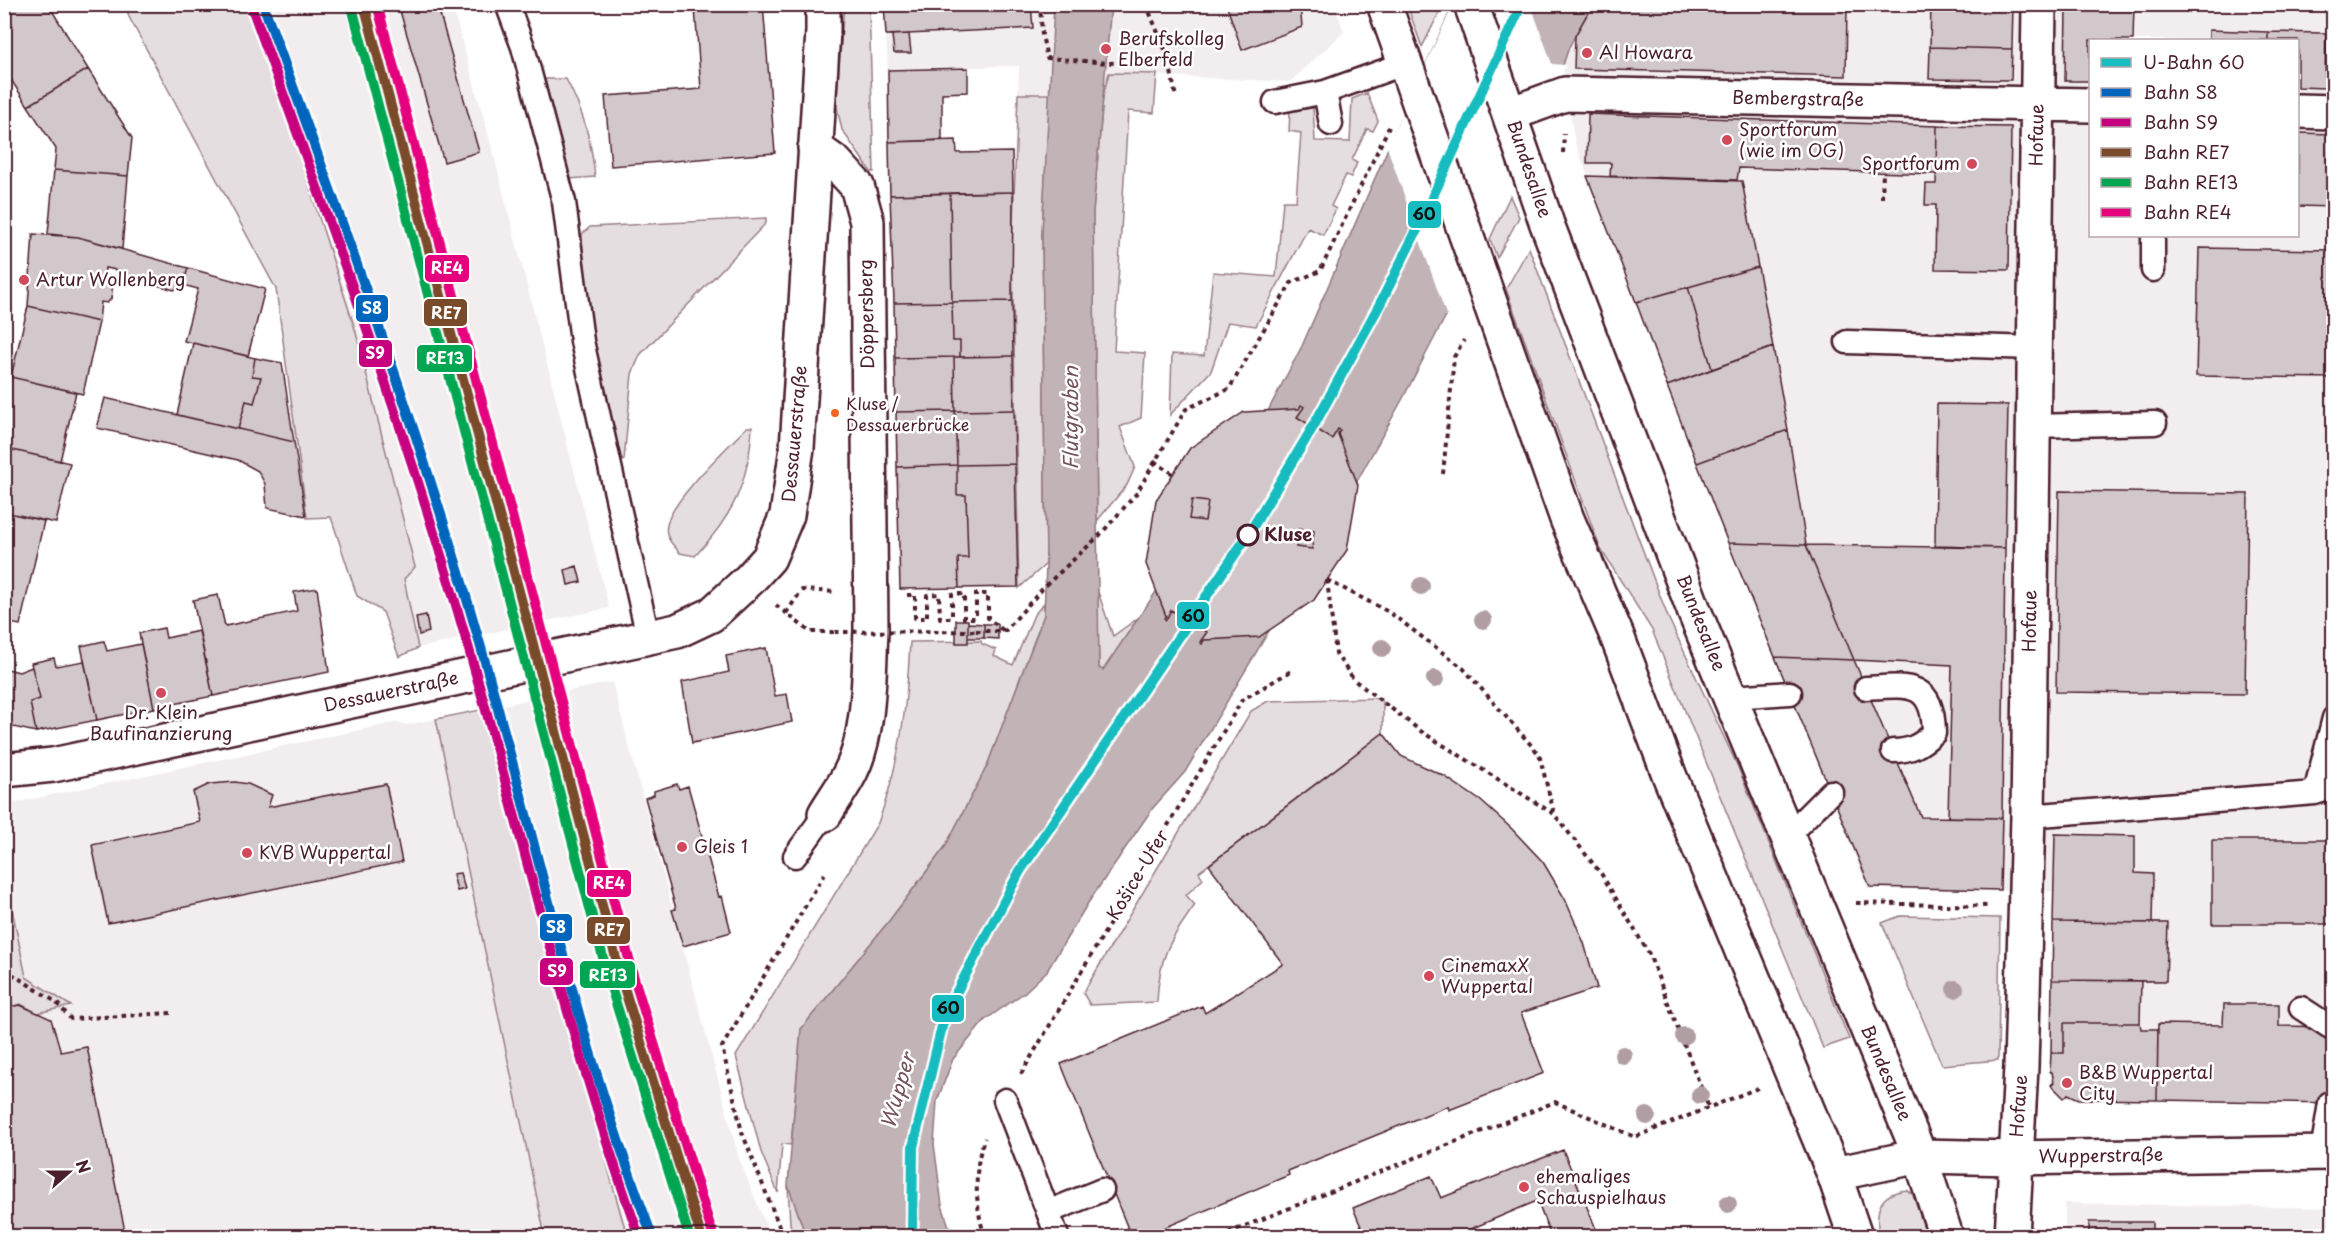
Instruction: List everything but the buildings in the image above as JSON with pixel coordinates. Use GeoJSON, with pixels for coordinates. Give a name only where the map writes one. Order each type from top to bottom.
{"type":"FeatureCollection","features":[{"type":"Feature","properties":{"kind":"street"},"geometry":{"type":"LineString","coordinates":[[815,148],[823,4]]}},
{"type":"Feature","properties":{"kind":"street"},"geometry":{"type":"LineString","coordinates":[[1384,4],[1567,519],[1617,636],[1670,777],[1834,1174],[1856,1236]]}},
{"type":"Feature","properties":{"kind":"street","name":"Bundesallee"},"geometry":{"type":"LineString","coordinates":[[1471,4],[1547,224],[1691,602],[1920,1156],[1946,1236]]}},
{"type":"Feature","properties":{"kind":"street","name":"Hofaue"},"geometry":{"type":"LineString","coordinates":[[2012,1236],[2021,1067],[2028,816],[2039,4]]}},
{"type":"Feature","properties":{"kind":"street","name":"Bembergstraße"},"geometry":{"type":"LineString","coordinates":[[1510,114],[1565,94],[2089,105]]}},
{"type":"Feature","properties":{"kind":"street"},"geometry":{"type":"LineString","coordinates":[[2299,111],[2334,112]]}},
{"type":"Feature","properties":{"kind":"street","name":"Dessauerstraße"},"geometry":{"type":"LineString","coordinates":[[4,770],[53,765],[677,631],[711,615],[769,558],[788,515],[797,448],[815,148]]}},
{"type":"Feature","properties":{"kind":"street","name":"Döppersberg"},"geometry":{"type":"LineString","coordinates":[[815,148],[836,163],[857,186],[867,222],[871,630],[868,686],[861,742],[852,770],[825,814]]}},
{"type":"Feature","properties":{"kind":"street","name":"Wupperstraße"},"geometry":{"type":"LineString","coordinates":[[1834,1174],[1920,1156],[2015,1158],[2328,1152]]}},
{"type":"Feature","properties":{"kind":"lane"},"geometry":{"type":"LineString","coordinates":[[507,4],[523,47],[564,202],[582,341],[634,640]]}},
{"type":"Feature","properties":{"kind":"lane"},"geometry":{"type":"LineString","coordinates":[[1275,102],[1411,77]]}},
{"type":"Feature","properties":{"kind":"lane"},"geometry":{"type":"LineString","coordinates":[[1325,92],[1331,124]]}},
{"type":"Feature","properties":{"kind":"lane"},"geometry":{"type":"LineString","coordinates":[[2153,237],[2153,270]]}},
{"type":"Feature","properties":{"kind":"lane"},"geometry":{"type":"LineString","coordinates":[[1847,342],[2034,348]]}},
{"type":"Feature","properties":{"kind":"lane"},"geometry":{"type":"LineString","coordinates":[[2033,426],[2155,423]]}},
{"type":"Feature","properties":{"kind":"lane"},"geometry":{"type":"LineString","coordinates":[[1866,688],[1902,685],[1922,692],[1934,711],[1934,733],[1920,746],[1904,751],[1893,751]]}},
{"type":"Feature","properties":{"kind":"lane"},"geometry":{"type":"LineString","coordinates":[[1731,697],[1790,693]]}},
{"type":"Feature","properties":{"kind":"lane"},"geometry":{"type":"LineString","coordinates":[[2028,816],[2324,790],[2334,718]]}},
{"type":"Feature","properties":{"kind":"lane"},"geometry":{"type":"LineString","coordinates":[[1788,835],[1831,792]]}},
{"type":"Feature","properties":{"kind":"lane"},"geometry":{"type":"LineString","coordinates":[[795,856],[825,814]]}},
{"type":"Feature","properties":{"kind":"lane"},"geometry":{"type":"LineString","coordinates":[[2301,1008],[2330,1027]]}},
{"type":"Feature","properties":{"kind":"lane"},"geometry":{"type":"LineString","coordinates":[[1005,1100],[1057,1236]]}},
{"type":"Feature","properties":{"kind":"lane"},"geometry":{"type":"LineString","coordinates":[[2328,1152],[2330,1103]]}},
{"type":"Feature","properties":{"kind":"lane"},"geometry":{"type":"LineString","coordinates":[[1048,1212],[1102,1190]]}},
{"type":"Feature","properties":{"kind":"path"},"geometry":{"type":"LineString","coordinates":[[1040,4],[1042,35],[1047,58],[1109,63],[1169,60]]}},
{"type":"Feature","properties":{"kind":"path"},"geometry":{"type":"LineString","coordinates":[[1146,4],[1169,60],[1176,98]]}},
{"type":"Feature","properties":{"kind":"path"},"geometry":{"type":"LineString","coordinates":[[749,580],[810,632],[1005,631],[1044,587],[1100,535],[1136,494],[1186,409],[1229,389],[1291,283],[1320,271],[1411,77]]}},
{"type":"Feature","properties":{"kind":"path"},"geometry":{"type":"LineString","coordinates":[[1882,198],[1883,173]]}},
{"type":"Feature","properties":{"kind":"path"},"geometry":{"type":"LineString","coordinates":[[1443,474],[1454,357],[1464,339]]}},
{"type":"Feature","properties":{"kind":"path"},"geometry":{"type":"LineString","coordinates":[[1154,461],[1173,474]]}},
{"type":"Feature","properties":{"kind":"path"},"geometry":{"type":"LineString","coordinates":[[1554,814],[1539,754],[1463,668],[1389,612],[1327,580],[1336,654],[1354,680],[1422,732],[1554,814],[1602,875],[1649,954],[1709,1108]]}},
{"type":"Feature","properties":{"kind":"path"},"geometry":{"type":"LineString","coordinates":[[786,613],[802,590],[834,592]]}},
{"type":"Feature","properties":{"kind":"path"},"geometry":{"type":"LineString","coordinates":[[915,595],[915,618],[927,618],[927,595],[939,594],[940,618],[952,618],[952,594],[964,594],[964,618],[976,618],[976,594],[988,594],[988,618],[1005,631]]}},
{"type":"Feature","properties":{"kind":"path","name":"Košice-Ufer"},"geometry":{"type":"LineString","coordinates":[[985,1236],[981,1225],[976,1186],[983,1142],[1005,1100],[1242,700],[1291,671]]}},
{"type":"Feature","properties":{"kind":"path"},"geometry":{"type":"LineString","coordinates":[[783,1236],[742,1132],[722,1047],[825,873]]}},
{"type":"Feature","properties":{"kind":"path"},"geometry":{"type":"LineString","coordinates":[[1816,902],[1993,906]]}},
{"type":"Feature","properties":{"kind":"path"},"geometry":{"type":"LineString","coordinates":[[4,969],[56,1002],[71,1019],[171,1013]]}},
{"type":"Feature","properties":{"kind":"path"},"geometry":{"type":"LineString","coordinates":[[1220,1236],[1555,1102],[1635,1137],[1737,1097]]}},
{"type":"Feature","properties":{"kind":"shaded area"},"geometry":{"type":"Polygon","coordinates":[[[126,5],[246,5],[261,37],[355,329],[415,567],[404,579],[418,648],[399,657],[383,612],[357,596],[331,517],[307,518],[276,289],[129,17],[126,5]]]}},
{"type":"Feature","properties":{"kind":"shaded area"},"geometry":{"type":"Polygon","coordinates":[[[246,5],[452,5],[492,148],[609,608],[418,648],[355,329],[287,114],[261,37],[246,5]]]}},
{"type":"Feature","properties":{"kind":"shaded area"},"geometry":{"type":"Polygon","coordinates":[[[844,5],[869,5],[874,172],[871,172],[842,130],[836,103],[844,5]]]}},
{"type":"Feature","properties":{"kind":"shaded area","name":"Berufskolleg Elberfeld"},"geometry":{"type":"Polygon","coordinates":[[[884,5],[1335,5],[1344,32],[1290,82],[1110,73],[1103,96],[1018,94],[1019,66],[888,69],[884,5]]]}},
{"type":"Feature","properties":{"kind":"shaded area"},"geometry":{"type":"Polygon","coordinates":[[[1407,5],[1443,5],[1422,47],[1407,5]]]}},
{"type":"Feature","properties":{"kind":"shaded area"},"geometry":{"type":"Polygon","coordinates":[[[1592,5],[2333,5],[2333,1103],[2064,1098],[2050,1083],[2053,891],[1868,889],[1575,143],[1563,65],[1569,47],[1592,5]]]}},
{"type":"Feature","properties":{"kind":"shaded area"},"geometry":{"type":"Polygon","coordinates":[[[1109,73],[1157,74],[1154,113],[1128,111],[1114,351],[1145,353],[1141,418],[1120,427],[1135,467],[1127,485],[1097,521],[1093,212],[1103,96],[1109,73]]]}},
{"type":"Feature","properties":{"kind":"shaded area"},"geometry":{"type":"Polygon","coordinates":[[[545,79],[566,79],[578,103],[586,127],[595,177],[569,179],[545,79]]]}},
{"type":"Feature","properties":{"kind":"shaded area"},"geometry":{"type":"Polygon","coordinates":[[[1367,93],[1378,121],[1373,131],[1367,129],[1352,160],[1357,163],[1351,177],[1346,175],[1331,206],[1336,209],[1323,235],[1308,228],[1256,326],[1228,322],[1211,371],[1170,415],[1172,354],[1204,356],[1213,272],[1276,277],[1283,201],[1296,201],[1301,133],[1289,131],[1290,111],[1313,108],[1315,141],[1350,142],[1352,99],[1367,93]]]}},
{"type":"Feature","properties":{"kind":"shaded area"},"geometry":{"type":"Polygon","coordinates":[[[1018,94],[1050,94],[1042,234],[1046,564],[1019,588],[1012,248],[1018,94]]]}},
{"type":"Feature","properties":{"kind":"shaded area"},"geometry":{"type":"Polygon","coordinates":[[[1510,196],[1519,217],[1497,258],[1490,239],[1510,196]]]}},
{"type":"Feature","properties":{"kind":"shaded area"},"geometry":{"type":"Polygon","coordinates":[[[766,218],[766,223],[640,355],[632,374],[624,460],[619,463],[586,313],[582,234],[590,227],[766,218]]]}},
{"type":"Feature","properties":{"kind":"shaded area"},"geometry":{"type":"Polygon","coordinates":[[[1529,248],[1668,617],[1737,765],[1849,1039],[1823,1048],[1652,630],[1600,548],[1506,289],[1529,248]]]}},
{"type":"Feature","properties":{"kind":"shaded area"},"geometry":{"type":"Polygon","coordinates":[[[747,427],[752,427],[750,447],[737,497],[720,527],[695,556],[680,553],[670,540],[666,529],[671,514],[702,474],[747,427]]]}},
{"type":"Feature","properties":{"kind":"shaded area"},"geometry":{"type":"Polygon","coordinates":[[[1097,589],[1113,636],[1138,618],[1103,671],[1099,668],[1097,589]]]}},
{"type":"Feature","properties":{"kind":"shaded area"},"geometry":{"type":"Polygon","coordinates":[[[1044,603],[1044,615],[987,766],[945,847],[889,921],[801,1029],[791,1145],[782,1144],[778,1193],[761,1152],[736,1056],[878,823],[892,779],[901,734],[910,642],[981,641],[982,644],[996,650],[994,656],[1013,665],[1034,615],[1044,603]]]}},
{"type":"Feature","properties":{"kind":"shaded area"},"geometry":{"type":"Polygon","coordinates":[[[612,682],[739,1158],[770,1236],[629,1236],[623,1222],[480,710],[612,682]]]}},
{"type":"Feature","properties":{"kind":"shaded area"},"geometry":{"type":"Polygon","coordinates":[[[1378,698],[1383,702],[1383,733],[1199,872],[1203,879],[1186,895],[1195,905],[1178,929],[1163,961],[1157,1002],[1090,1005],[1083,993],[1251,711],[1268,701],[1378,698]]]}},
{"type":"Feature","properties":{"kind":"shaded area"},"geometry":{"type":"Polygon","coordinates":[[[480,710],[623,1222],[629,1236],[545,1236],[436,719],[480,710]]]}},
{"type":"Feature","properties":{"kind":"shaded area"},"geometry":{"type":"Polygon","coordinates":[[[436,719],[545,1236],[5,1236],[5,1008],[21,1004],[37,1013],[26,977],[5,875],[4,805],[398,722],[407,725],[436,719]]]}},
{"type":"Feature","properties":{"kind":"shaded area"},"geometry":{"type":"Polygon","coordinates":[[[5,875],[26,977],[71,1006],[37,1013],[21,1004],[5,1008],[5,875]]]}},
{"type":"Feature","properties":{"kind":"shaded area"},"geometry":{"type":"Polygon","coordinates":[[[1900,916],[2000,918],[1998,1060],[1942,1065],[1882,923],[1900,916]]]}},
{"type":"Feature","properties":{"kind":"shaded area"},"geometry":{"type":"Polygon","coordinates":[[[788,1185],[806,1236],[795,1236],[790,1224],[788,1185]]]}},
{"type":"Feature","properties":{"kind":"shaded area"},"geometry":{"type":"Polygon","coordinates":[[[1907,1190],[1913,1195],[1927,1236],[1879,1236],[1878,1211],[1884,1199],[1907,1190]]]}},
{"type":"Feature","properties":{"kind":"shaded area"},"geometry":{"type":"Polygon","coordinates":[[[2065,1203],[2333,1208],[2333,1236],[2065,1236],[2065,1203]]]}},
{"type":"Feature","properties":{"kind":"water"},"geometry":{"type":"Polygon","coordinates":[[[1054,5],[1111,5],[1093,212],[1099,668],[1103,670],[1230,483],[1302,346],[1453,5],[1592,5],[1569,47],[1475,260],[1402,400],[1345,503],[1185,772],[1152,809],[1088,903],[1047,971],[1025,992],[985,1020],[953,1059],[937,1101],[934,1144],[942,1205],[952,1236],[806,1236],[788,1185],[801,1029],[889,921],[945,847],[987,766],[1044,615],[1046,564],[1042,234],[1054,5]]]}},
{"type":"Feature","properties":{"kind":"pier"},"geometry":{"type":"Polygon","coordinates":[[[1453,5],[1531,5],[1552,64],[1566,65],[1478,262],[1447,317],[1387,147],[1453,5]]]}},
{"type":"Feature","properties":{"kind":"metro line","name":"60"},"geometry":{"type":"LineString","coordinates":[[912,1236],[913,1147],[945,1014],[1020,871],[1248,535],[1313,427],[1380,304],[1420,224],[1522,4]]}},
{"type":"Feature","properties":{"kind":"rail line","name":"S8"},"geometry":{"type":"LineString","coordinates":[[263,4],[377,322],[431,482],[493,690],[587,1042],[613,1126],[652,1236]]}},
{"type":"Feature","properties":{"kind":"rail line","name":"RE7"},"geometry":{"type":"LineString","coordinates":[[364,4],[622,981],[701,1236]]}},
{"type":"Feature","properties":{"kind":"rail line","name":"RE4"},"geometry":{"type":"LineString","coordinates":[[377,4],[634,978],[712,1232]]}},
{"type":"Feature","properties":{"kind":"rail line","name":"RE13"},"geometry":{"type":"LineString","coordinates":[[352,7],[610,984],[689,1236]]}},
{"type":"Feature","properties":{"kind":"rail line","name":"S9"},"geometry":{"type":"LineString","coordinates":[[252,8],[338,246],[419,485],[489,720],[569,1016],[639,1236]]}},
{"type":"Feature","properties":{"kind":"place","name":"Berufskolleg Elberfeld"},"geometry":{"type":"Point","coordinates":[1106,49]}},
{"type":"Feature","properties":{"kind":"place","name":"Al Howara"},"geometry":{"type":"Point","coordinates":[1587,53]}},
{"type":"Feature","properties":{"kind":"place","name":"Sportforum (wie im OG)"},"geometry":{"type":"Point","coordinates":[1727,140]}},
{"type":"Feature","properties":{"kind":"place","name":"Sportforum"},"geometry":{"type":"Point","coordinates":[1972,164]}},
{"type":"Feature","properties":{"kind":"place","name":"Artur Wollenberg"},"geometry":{"type":"Point","coordinates":[24,280]}},
{"type":"Feature","properties":{"kind":"place","name":"Kluse / Dessauerbrücke"},"geometry":{"type":"Point","coordinates":[835,413]}},
{"type":"Feature","properties":{"kind":"place","name":"Kluse"},"geometry":{"type":"Point","coordinates":[1248,535]}},
{"type":"Feature","properties":{"kind":"place","name":"Dr. Klein Baufinanzierung"},"geometry":{"type":"Point","coordinates":[161,693]}},
{"type":"Feature","properties":{"kind":"place","name":"Gleis 1"},"geometry":{"type":"Point","coordinates":[682,847]}},
{"type":"Feature","properties":{"kind":"place","name":"KVB Wuppertal"},"geometry":{"type":"Point","coordinates":[247,853]}},
{"type":"Feature","properties":{"kind":"place","name":"CinemaxX Wuppertal"},"geometry":{"type":"Point","coordinates":[1429,976]}},
{"type":"Feature","properties":{"kind":"place","name":"B&B Wuppertal City"},"geometry":{"type":"Point","coordinates":[2067,1083]}},
{"type":"Feature","properties":{"kind":"place","name":"ehemaliges Schauspielhaus"},"geometry":{"type":"Point","coordinates":[1524,1187]}},
{"type":"Feature","properties":{"kind":"water label","name":"Flutgraben"},"geometry":{"type":"Point","coordinates":[1071,418]}},
{"type":"Feature","properties":{"kind":"water label","name":"Wupper"},"geometry":{"type":"Point","coordinates":[898,1091]}}]}
